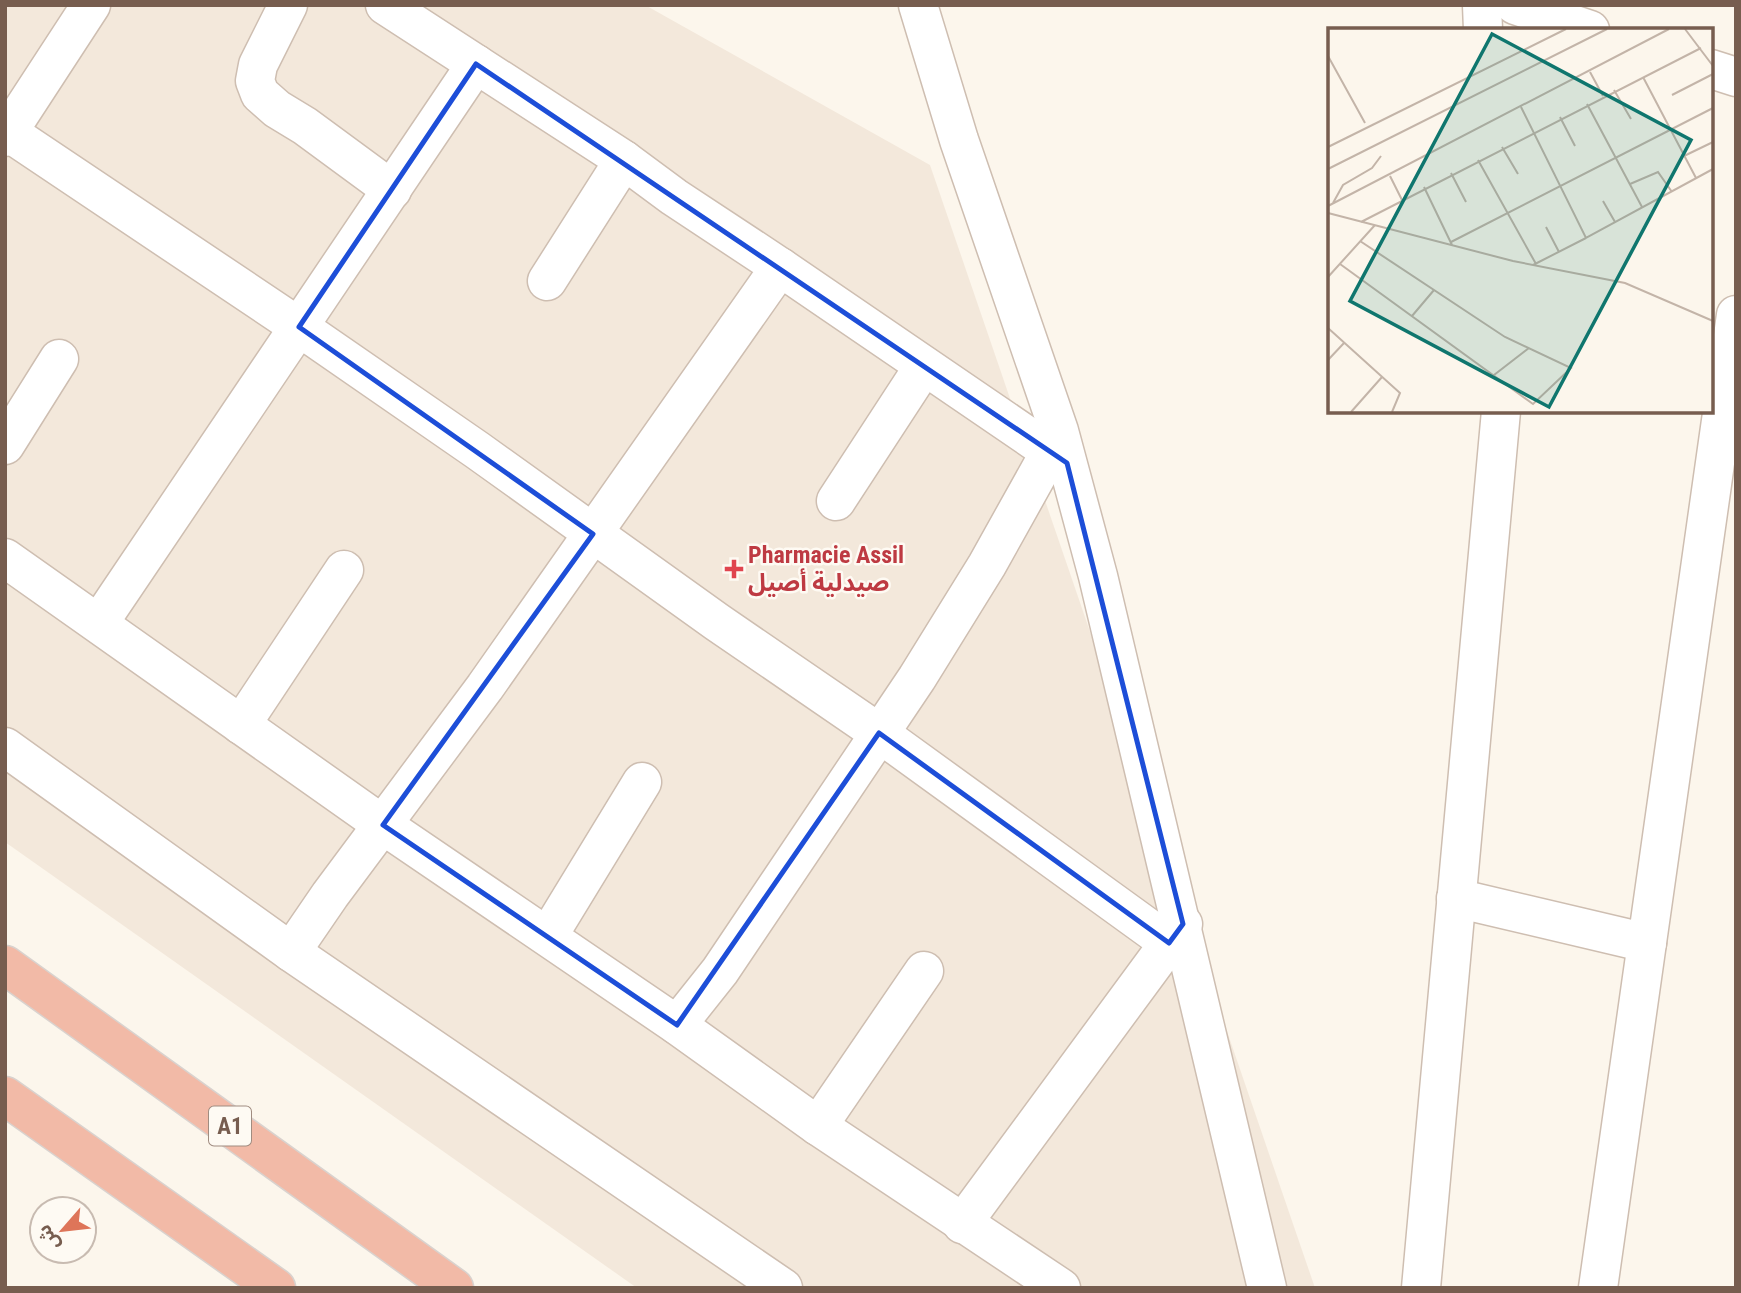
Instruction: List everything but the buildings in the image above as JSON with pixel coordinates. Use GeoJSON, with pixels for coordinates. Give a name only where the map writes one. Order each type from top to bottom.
{"type":"FeatureCollection","features":[{"type":"Feature","properties":{"kind":"highway","name":"A1"},"geometry":{"type":"LineString","coordinates":[[5,965],[454,1288]]}},
{"type":"Feature","properties":{"kind":"highway"},"geometry":{"type":"LineString","coordinates":[[5,1096],[276,1288]]}},
{"type":"Feature","properties":{"kind":"street"},"geometry":{"type":"LineString","coordinates":[[91,5],[6,133],[299,327],[477,450],[717,622],[1176,933]]}},
{"type":"Feature","properties":{"kind":"street"},"geometry":{"type":"LineString","coordinates":[[288,5],[258,65],[255,81],[260,94],[277,109],[305,126],[392,190]]}},
{"type":"Feature","properties":{"kind":"street"},"geometry":{"type":"LineString","coordinates":[[386,5],[624,160],[674,197],[1058,457]]}},
{"type":"Feature","properties":{"kind":"street"},"geometry":{"type":"LineString","coordinates":[[918,5],[959,140],[1059,431],[1058,457],[1098,576],[1176,933],[1268,1288]]}},
{"type":"Feature","properties":{"kind":"street"},"geometry":{"type":"LineString","coordinates":[[1482,5],[1483,28]]}},
{"type":"Feature","properties":{"kind":"street"},"geometry":{"type":"LineString","coordinates":[[1514,5],[1584,28]]}},
{"type":"Feature","properties":{"kind":"street"},"geometry":{"type":"LineString","coordinates":[[99,623],[476,64]]}},
{"type":"Feature","properties":{"kind":"street"},"geometry":{"type":"LineString","coordinates":[[1713,70],[1736,77]]}},
{"type":"Feature","properties":{"kind":"street"},"geometry":{"type":"LineString","coordinates":[[547,281],[624,160]]}},
{"type":"Feature","properties":{"kind":"street"},"geometry":{"type":"LineString","coordinates":[[292,952],[330,895],[485,687],[780,267]]}},
{"type":"Feature","properties":{"kind":"street"},"geometry":{"type":"LineString","coordinates":[[1598,1288],[1647,943],[1720,361],[1736,315]]}},
{"type":"Feature","properties":{"kind":"street"},"geometry":{"type":"LineString","coordinates":[[5,445],[59,359]]}},
{"type":"Feature","properties":{"kind":"street"},"geometry":{"type":"LineString","coordinates":[[836,501],[924,366]]}},
{"type":"Feature","properties":{"kind":"street"},"geometry":{"type":"LineString","coordinates":[[1421,1288],[1501,413]]}},
{"type":"Feature","properties":{"kind":"street"},"geometry":{"type":"LineString","coordinates":[[677,1025],[720,971],[917,678],[1058,457]]}},
{"type":"Feature","properties":{"kind":"street"},"geometry":{"type":"LineString","coordinates":[[8,566],[99,623],[383,825],[677,1025],[818,1126],[1061,1288]]}},
{"type":"Feature","properties":{"kind":"street"},"geometry":{"type":"LineString","coordinates":[[241,725],[344,570]]}},
{"type":"Feature","properties":{"kind":"street"},"geometry":{"type":"LineString","coordinates":[[5,747],[292,952],[783,1288]]}},
{"type":"Feature","properties":{"kind":"street"},"geometry":{"type":"LineString","coordinates":[[548,936],[642,782]]}},
{"type":"Feature","properties":{"kind":"street"},"geometry":{"type":"LineString","coordinates":[[1456,898],[1647,943]]}},
{"type":"Feature","properties":{"kind":"street"},"geometry":{"type":"LineString","coordinates":[[962,1224],[1176,933]]}},
{"type":"Feature","properties":{"kind":"street"},"geometry":{"type":"LineString","coordinates":[[818,1126],[924,971]]}},
{"type":"Feature","properties":{"kind":"highlighted area"},"geometry":{"type":"Polygon","coordinates":[[[476,64],[1067,463],[1183,924],[1169,943],[879,733],[677,1025],[383,825],[593,534],[299,327],[476,64]]]}},
{"type":"Feature","properties":{"kind":"shaded area"},"geometry":{"type":"Polygon","coordinates":[[[5,5],[645,5],[930,165],[1315,1288],[637,1288],[5,842],[5,5]]]}},
{"type":"Feature","properties":{"kind":"place","name":"Pharmacie Assil صيدلية أصيل"},"geometry":{"type":"Point","coordinates":[734,569]}}]}
